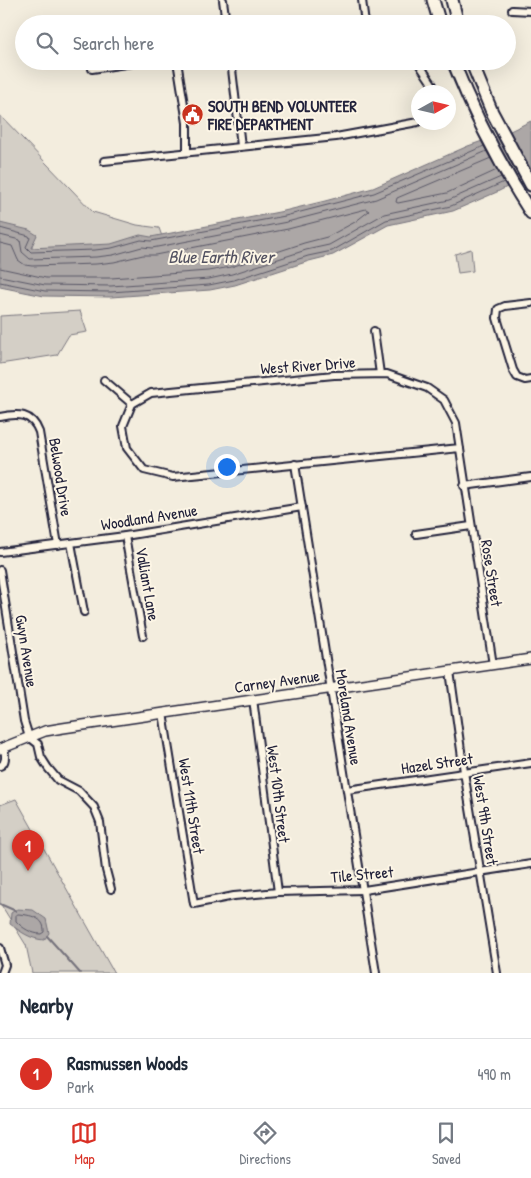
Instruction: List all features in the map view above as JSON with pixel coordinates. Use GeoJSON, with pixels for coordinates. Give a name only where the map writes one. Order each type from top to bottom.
{"type":"FeatureCollection","features":[{"type":"Feature","properties":{"kind":"highway"},"geometry":{"type":"LineString","coordinates":[[433,0],[437,15]]}},
{"type":"Feature","properties":{"kind":"highway"},"geometry":{"type":"LineString","coordinates":[[452,0],[456,15]]}},
{"type":"Feature","properties":{"kind":"highway"},"geometry":{"type":"LineString","coordinates":[[457,70],[494,150],[531,213]]}},
{"type":"Feature","properties":{"kind":"highway"},"geometry":{"type":"LineString","coordinates":[[475,70],[492,112],[531,185]]}},
{"type":"Feature","properties":{"kind":"main road","name":"Carney Avenue"},"geometry":{"type":"LineString","coordinates":[[2,748],[45,731],[531,659]]}},
{"type":"Feature","properties":{"kind":"street"},"geometry":{"type":"LineString","coordinates":[[223,0],[225,15]]}},
{"type":"Feature","properties":{"kind":"street"},"geometry":{"type":"LineString","coordinates":[[362,0],[364,15]]}},
{"type":"Feature","properties":{"kind":"street"},"geometry":{"type":"LineString","coordinates":[[512,10],[531,11]]}},
{"type":"Feature","properties":{"kind":"street"},"geometry":{"type":"LineString","coordinates":[[178,70],[187,123],[187,152]]}},
{"type":"Feature","properties":{"kind":"street"},"geometry":{"type":"LineString","coordinates":[[232,70],[241,146]]}},
{"type":"Feature","properties":{"kind":"street"},"geometry":{"type":"LineString","coordinates":[[423,70],[433,85]]}},
{"type":"Feature","properties":{"kind":"street"},"geometry":{"type":"LineString","coordinates":[[104,161],[336,137],[411,123]]}},
{"type":"Feature","properties":{"kind":"street"},"geometry":{"type":"LineString","coordinates":[[531,303],[505,306],[498,309],[497,318],[513,370],[517,377],[525,380],[531,379]]}},
{"type":"Feature","properties":{"kind":"street"},"geometry":{"type":"LineString","coordinates":[[374,331],[380,374]]}},
{"type":"Feature","properties":{"kind":"street","name":"West River Drive"},"geometry":{"type":"LineString","coordinates":[[132,404],[151,393],[334,375],[387,374],[427,388],[444,400],[456,423],[464,486]]}},
{"type":"Feature","properties":{"kind":"street"},"geometry":{"type":"LineString","coordinates":[[104,380],[132,404],[123,426],[127,448],[144,470],[173,477],[460,448]]}},
{"type":"Feature","properties":{"kind":"street","name":"Belwood Drive"},"geometry":{"type":"LineString","coordinates":[[0,417],[12,414],[27,416],[35,422],[39,432],[58,545]]}},
{"type":"Feature","properties":{"kind":"street","name":"Moreland Avenue"},"geometry":{"type":"LineString","coordinates":[[295,464],[376,973]]}},
{"type":"Feature","properties":{"kind":"street"},"geometry":{"type":"LineString","coordinates":[[464,486],[531,477]]}},
{"type":"Feature","properties":{"kind":"street","name":"Rose Street"},"geometry":{"type":"LineString","coordinates":[[464,486],[493,665]]}},
{"type":"Feature","properties":{"kind":"street","name":"Woodland Avenue"},"geometry":{"type":"LineString","coordinates":[[0,552],[125,536],[302,507]]}},
{"type":"Feature","properties":{"kind":"street"},"geometry":{"type":"LineString","coordinates":[[416,534],[471,526]]}},
{"type":"Feature","properties":{"kind":"street","name":"Valliant Lane"},"geometry":{"type":"LineString","coordinates":[[125,536],[143,636]]}},
{"type":"Feature","properties":{"kind":"street"},"geometry":{"type":"LineString","coordinates":[[71,543],[84,612]]}},
{"type":"Feature","properties":{"kind":"street","name":"Gwyn Avenue"},"geometry":{"type":"LineString","coordinates":[[0,570],[24,721],[29,737],[38,744],[41,757],[58,780],[79,791],[94,807],[100,822],[106,870],[111,889]]}},
{"type":"Feature","properties":{"kind":"street","name":"West 9th Street"},"geometry":{"type":"LineString","coordinates":[[450,671],[464,772],[497,973]]}},
{"type":"Feature","properties":{"kind":"street","name":"West 10th Street"},"geometry":{"type":"LineString","coordinates":[[253,699],[278,892]]}},
{"type":"Feature","properties":{"kind":"street","name":"West 11th Street"},"geometry":{"type":"LineString","coordinates":[[163,713],[194,904]]}},
{"type":"Feature","properties":{"kind":"street"},"geometry":{"type":"LineString","coordinates":[[0,766],[5,760],[2,748]]}},
{"type":"Feature","properties":{"kind":"street","name":"Hazel Street"},"geometry":{"type":"LineString","coordinates":[[347,790],[531,763]]}},
{"type":"Feature","properties":{"kind":"street","name":"Tile Street"},"geometry":{"type":"LineString","coordinates":[[194,904],[234,896],[278,892],[364,890],[531,864]]}},
{"type":"Feature","properties":{"kind":"street"},"geometry":{"type":"LineString","coordinates":[[0,948],[5,965],[2,973]]}},
{"type":"Feature","properties":{"kind":"shaded area"},"geometry":{"type":"Polygon","coordinates":[[[0,115],[93,212],[137,225],[159,228],[165,245],[0,262],[0,115]]]}},
{"type":"Feature","properties":{"kind":"shaded area"},"geometry":{"type":"Polygon","coordinates":[[[471,249],[473,271],[458,273],[455,254],[471,249]]]}},
{"type":"Feature","properties":{"kind":"shaded area"},"geometry":{"type":"Polygon","coordinates":[[[80,311],[87,332],[69,335],[57,355],[0,364],[0,316],[80,311]]]}},
{"type":"Feature","properties":{"kind":"shaded area"},"geometry":{"type":"Polygon","coordinates":[[[16,799],[114,973],[32,973],[26,945],[0,903],[0,805],[16,799]]]}},
{"type":"Feature","properties":{"kind":"water","name":"Blue Earth River"},"geometry":{"type":"Polygon","coordinates":[[[531,121],[531,175],[453,211],[388,225],[333,255],[235,285],[210,290],[111,297],[44,296],[0,287],[0,223],[29,230],[37,235],[31,248],[111,244],[140,235],[151,237],[284,211],[373,188],[468,146],[508,132],[531,121]]]}},
{"type":"Feature","properties":{"kind":"water"},"geometry":{"type":"Polygon","coordinates":[[[17,909],[33,910],[46,919],[49,933],[44,940],[30,937],[10,924],[11,913],[17,909]]]}},
{"type":"Feature","properties":{"kind":"waterway"},"geometry":{"type":"LineString","coordinates":[[0,904],[16,911]]}},
{"type":"Feature","properties":{"kind":"waterway"},"geometry":{"type":"LineString","coordinates":[[47,936],[80,973]]}},
{"type":"Feature","properties":{"kind":"place","name":"SOUTH BEND VOLUNTEER FIRE DEPARTMENT"},"geometry":{"type":"Point","coordinates":[192,115]}},
{"type":"Feature","properties":{"kind":"place","name":"Rasmussen Woods"},"geometry":{"type":"Point","coordinates":[28,871]}}]}
